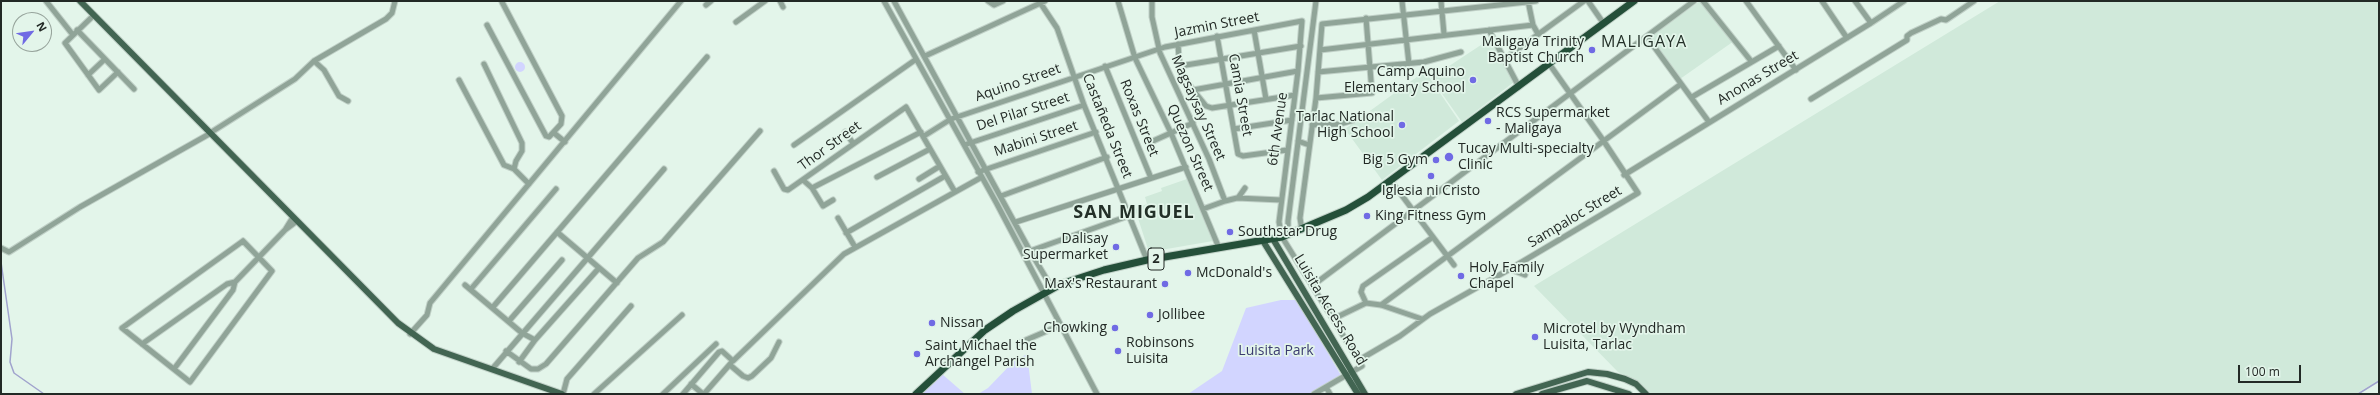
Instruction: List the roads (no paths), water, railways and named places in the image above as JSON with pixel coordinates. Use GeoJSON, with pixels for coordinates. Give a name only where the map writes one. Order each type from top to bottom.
{"type":"FeatureCollection","features":[{"type":"Feature","properties":{"kind":"highway","name":"2"},"geometry":{"type":"LineString","coordinates":[[916,394],[985,330],[1048,290],[1104,270],[1147,260],[1285,236],[1346,210],[1391,181],[1519,88],[1634,1]]}},
{"type":"Feature","properties":{"kind":"main road"},"geometry":{"type":"LineString","coordinates":[[80,1],[410,334],[434,349],[563,391]]}},
{"type":"Feature","properties":{"kind":"main road","name":"Luisita Access Road"},"geometry":{"type":"LineString","coordinates":[[1273,239],[1365,394]]}},
{"type":"Feature","properties":{"kind":"main road","name":"Luisita Access Road"},"geometry":{"type":"LineString","coordinates":[[1263,241],[1358,394]]}},
{"type":"Feature","properties":{"kind":"main road"},"geometry":{"type":"LineString","coordinates":[[1516,394],[1588,372],[1607,374],[1636,384],[1646,394]]}},
{"type":"Feature","properties":{"kind":"main road"},"geometry":{"type":"LineString","coordinates":[[1542,394],[1587,381],[1629,394]]}},
{"type":"Feature","properties":{"kind":"street"},"geometry":{"type":"LineString","coordinates":[[46,1],[72,35]]}},
{"type":"Feature","properties":{"kind":"street"},"geometry":{"type":"LineString","coordinates":[[1,248],[9,252],[80,207],[211,133],[295,79],[314,61],[386,19],[392,13],[395,1]]}},
{"type":"Feature","properties":{"kind":"street"},"geometry":{"type":"LineString","coordinates":[[706,5],[711,1]]}},
{"type":"Feature","properties":{"kind":"street"},"geometry":{"type":"LineString","coordinates":[[736,22],[765,1]]}},
{"type":"Feature","properties":{"kind":"street"},"geometry":{"type":"LineString","coordinates":[[780,1],[783,7]]}},
{"type":"Feature","properties":{"kind":"street"},"geometry":{"type":"LineString","coordinates":[[884,1],[916,60],[944,101],[982,170],[982,177],[1016,222],[1048,290],[1060,325],[1097,394]]}},
{"type":"Feature","properties":{"kind":"street"},"geometry":{"type":"LineString","coordinates":[[894,1],[925,56],[944,101],[953,118],[1048,290]]}},
{"type":"Feature","properties":{"kind":"street"},"geometry":{"type":"LineString","coordinates":[[988,1],[994,5],[1002,1]]}},
{"type":"Feature","properties":{"kind":"street"},"geometry":{"type":"LineString","coordinates":[[1118,1],[1135,58]]}},
{"type":"Feature","properties":{"kind":"street","name":"Magsaysay Street"},"geometry":{"type":"LineString","coordinates":[[1152,1],[1159,50],[1193,123],[1225,201]]}},
{"type":"Feature","properties":{"kind":"street"},"geometry":{"type":"LineString","coordinates":[[1314,394],[1362,366],[1312,286],[1285,236],[1316,1]]}},
{"type":"Feature","properties":{"kind":"street"},"geometry":{"type":"LineString","coordinates":[[1402,1],[1409,64]]}},
{"type":"Feature","properties":{"kind":"street"},"geometry":{"type":"LineString","coordinates":[[1441,1],[1444,34]]}},
{"type":"Feature","properties":{"kind":"street"},"geometry":{"type":"LineString","coordinates":[[1528,1],[1533,25],[1538,34]]}},
{"type":"Feature","properties":{"kind":"street"},"geometry":{"type":"LineString","coordinates":[[1302,230],[1300,218],[1316,98],[1323,24],[1366,18],[1403,16],[1536,1]]}},
{"type":"Feature","properties":{"kind":"street"},"geometry":{"type":"LineString","coordinates":[[1503,60],[1584,1]]}},
{"type":"Feature","properties":{"kind":"street"},"geometry":{"type":"LineString","coordinates":[[1588,1],[1604,24]]}},
{"type":"Feature","properties":{"kind":"street"},"geometry":{"type":"LineString","coordinates":[[1312,286],[1694,1]]}},
{"type":"Feature","properties":{"kind":"street"},"geometry":{"type":"LineString","coordinates":[[1703,1],[1751,61]]}},
{"type":"Feature","properties":{"kind":"street"},"geometry":{"type":"LineString","coordinates":[[1746,1],[1796,70]]}},
{"type":"Feature","properties":{"kind":"street"},"geometry":{"type":"LineString","coordinates":[[1822,1],[1847,38]]}},
{"type":"Feature","properties":{"kind":"street"},"geometry":{"type":"LineString","coordinates":[[1855,1],[1871,24]]}},
{"type":"Feature","properties":{"kind":"street","name":"Anonas Street"},"geometry":{"type":"LineString","coordinates":[[1624,175],[1871,24],[1904,1]]}},
{"type":"Feature","properties":{"kind":"street"},"geometry":{"type":"LineString","coordinates":[[1810,99],[1907,40],[1911,33],[1941,19],[1946,20],[1974,1]]}},
{"type":"Feature","properties":{"kind":"street"},"geometry":{"type":"LineString","coordinates":[[487,25],[546,136],[549,137],[564,120],[502,2]]}},
{"type":"Feature","properties":{"kind":"street"},"geometry":{"type":"LineString","coordinates":[[410,334],[427,315],[430,303],[681,2]]}},
{"type":"Feature","properties":{"kind":"street"},"geometry":{"type":"LineString","coordinates":[[925,56],[1042,2]]}},
{"type":"Feature","properties":{"kind":"street","name":"Castañeda Street"},"geometry":{"type":"LineString","coordinates":[[1042,2],[1057,28],[1084,105],[1131,215],[1147,260]]}},
{"type":"Feature","properties":{"kind":"street"},"geometry":{"type":"LineString","coordinates":[[94,15],[64,43],[99,90],[118,72]]}},
{"type":"Feature","properties":{"kind":"street"},"geometry":{"type":"LineString","coordinates":[[1316,98],[1370,94],[1372,91],[1366,18]]}},
{"type":"Feature","properties":{"kind":"street","name":"Jazmin Street"},"geometry":{"type":"LineString","coordinates":[[1135,58],[1178,44],[1217,36],[1301,21],[1303,24]]}},
{"type":"Feature","properties":{"kind":"street","name":"6th Avenue"},"geometry":{"type":"LineString","coordinates":[[1285,236],[1279,222],[1303,24]]}},
{"type":"Feature","properties":{"kind":"street"},"geometry":{"type":"LineString","coordinates":[[1320,50],[1367,43],[1533,25]]}},
{"type":"Feature","properties":{"kind":"street"},"geometry":{"type":"LineString","coordinates":[[77,30],[134,89]]}},
{"type":"Feature","properties":{"kind":"street"},"geometry":{"type":"LineString","coordinates":[[1254,30],[1266,99]]}},
{"type":"Feature","properties":{"kind":"street"},"geometry":{"type":"LineString","coordinates":[[1489,30],[1503,60],[1519,88]]}},
{"type":"Feature","properties":{"kind":"street","name":"Camia Street"},"geometry":{"type":"LineString","coordinates":[[1217,36],[1240,156],[1287,150]]}},
{"type":"Feature","properties":{"kind":"street"},"geometry":{"type":"LineString","coordinates":[[1647,37],[1709,122]]}},
{"type":"Feature","properties":{"kind":"street"},"geometry":{"type":"LineString","coordinates":[[1178,44],[1180,66],[1183,75],[1206,106],[1212,108],[1230,106],[1295,94]]}},
{"type":"Feature","properties":{"kind":"street"},"geometry":{"type":"LineString","coordinates":[[1180,66],[1301,46]]}},
{"type":"Feature","properties":{"kind":"street"},"geometry":{"type":"LineString","coordinates":[[1692,97],[1751,61],[1779,46]]}},
{"type":"Feature","properties":{"kind":"street"},"geometry":{"type":"LineString","coordinates":[[1318,72],[1370,69],[1409,64],[1437,60],[1461,52]]}},
{"type":"Feature","properties":{"kind":"street"},"geometry":{"type":"LineString","coordinates":[[493,307],[707,57]]}},
{"type":"Feature","properties":{"kind":"street","name":"Aquino Street"},"geometry":{"type":"LineString","coordinates":[[812,188],[953,118],[1106,66],[1135,58]]}},
{"type":"Feature","properties":{"kind":"street","name":"Quezon Street"},"geometry":{"type":"LineString","coordinates":[[1135,58],[1171,133],[1219,248]]}},
{"type":"Feature","properties":{"kind":"street"},"geometry":{"type":"LineString","coordinates":[[88,75],[105,59]]}},
{"type":"Feature","properties":{"kind":"street"},"geometry":{"type":"LineString","coordinates":[[794,145],[916,60]]}},
{"type":"Feature","properties":{"kind":"street"},"geometry":{"type":"LineString","coordinates":[[314,61],[324,70],[339,96],[348,101]]}},
{"type":"Feature","properties":{"kind":"street"},"geometry":{"type":"LineString","coordinates":[[484,64],[522,143],[522,151],[516,161],[514,169]]}},
{"type":"Feature","properties":{"kind":"street"},"geometry":{"type":"LineString","coordinates":[[1550,65],[1603,140],[1624,175]]}},
{"type":"Feature","properties":{"kind":"street","name":"Roxas Street"},"geometry":{"type":"LineString","coordinates":[[1106,66],[1151,178]]}},
{"type":"Feature","properties":{"kind":"street"},"geometry":{"type":"LineString","coordinates":[[1193,90],[1298,72]]}},
{"type":"Feature","properties":{"kind":"street"},"geometry":{"type":"LineString","coordinates":[[459,80],[504,165],[514,169],[529,184]]}},
{"type":"Feature","properties":{"kind":"street"},"geometry":{"type":"LineString","coordinates":[[1380,305],[1681,84]]}},
{"type":"Feature","properties":{"kind":"street","name":"Del Pilar Street"},"geometry":{"type":"LineString","coordinates":[[967,143],[1084,105]]}},
{"type":"Feature","properties":{"kind":"street","name":"Thor Street"},"geometry":{"type":"LineString","coordinates":[[774,171],[786,190],[803,180],[906,107],[922,134]]}},
{"type":"Feature","properties":{"kind":"street"},"geometry":{"type":"LineString","coordinates":[[1234,129],[1292,120]]}},
{"type":"Feature","properties":{"kind":"street"},"geometry":{"type":"LineString","coordinates":[[1312,125],[1340,124],[1354,120]]}},
{"type":"Feature","properties":{"kind":"street"},"geometry":{"type":"LineString","coordinates":[[1153,141],[1193,123]]}},
{"type":"Feature","properties":{"kind":"street"},"geometry":{"type":"LineString","coordinates":[[506,351],[519,362],[531,369],[543,367],[638,258],[663,242],[760,131]]}},
{"type":"Feature","properties":{"kind":"street"},"geometry":{"type":"LineString","coordinates":[[845,132],[853,144]]}},
{"type":"Feature","properties":{"kind":"street","name":"Mabini Street"},"geometry":{"type":"LineString","coordinates":[[982,170],[1096,132]]}},
{"type":"Feature","properties":{"kind":"street"},"geometry":{"type":"LineString","coordinates":[[554,133],[565,142]]}},
{"type":"Feature","properties":{"kind":"street"},"geometry":{"type":"LineString","coordinates":[[922,134],[955,192]]}},
{"type":"Feature","properties":{"kind":"street"},"geometry":{"type":"LineString","coordinates":[[1298,141],[1309,145]]}},
{"type":"Feature","properties":{"kind":"street"},"geometry":{"type":"LineString","coordinates":[[877,177],[930,149]]}},
{"type":"Feature","properties":{"kind":"street"},"geometry":{"type":"LineString","coordinates":[[1000,201],[1107,157]]}},
{"type":"Feature","properties":{"kind":"street"},"geometry":{"type":"LineString","coordinates":[[919,179],[940,166]]}},
{"type":"Feature","properties":{"kind":"street"},"geometry":{"type":"LineString","coordinates":[[1016,222],[1119,187],[1186,167]]}},
{"type":"Feature","properties":{"kind":"street"},"geometry":{"type":"LineString","coordinates":[[493,368],[506,351],[664,169]]}},
{"type":"Feature","properties":{"kind":"street","name":"Sampaloc Street"},"geometry":{"type":"LineString","coordinates":[[1359,360],[1400,336],[1422,319],[1638,194],[1624,175]]}},
{"type":"Feature","properties":{"kind":"street"},"geometry":{"type":"LineString","coordinates":[[846,233],[946,176]]}},
{"type":"Feature","properties":{"kind":"street"},"geometry":{"type":"LineString","coordinates":[[691,384],[704,394],[731,363],[832,264],[855,247],[982,177]]}},
{"type":"Feature","properties":{"kind":"street"},"geometry":{"type":"LineString","coordinates":[[803,180],[812,188],[823,206],[833,200]]}},
{"type":"Feature","properties":{"kind":"street"},"geometry":{"type":"LineString","coordinates":[[1391,181],[1454,265]]}},
{"type":"Feature","properties":{"kind":"street"},"geometry":{"type":"LineString","coordinates":[[471,289],[556,188]]}},
{"type":"Feature","properties":{"kind":"street"},"geometry":{"type":"LineString","coordinates":[[1238,198],[1245,188]]}},
{"type":"Feature","properties":{"kind":"street"},"geometry":{"type":"LineString","coordinates":[[1203,209],[1238,198],[1281,200]]}},
{"type":"Feature","properties":{"kind":"street"},"geometry":{"type":"LineString","coordinates":[[1030,251],[1131,215]]}},
{"type":"Feature","properties":{"kind":"street"},"geometry":{"type":"LineString","coordinates":[[838,218],[855,247]]}},
{"type":"Feature","properties":{"kind":"street"},"geometry":{"type":"LineString","coordinates":[[174,369],[233,290],[235,282],[295,219]]}},
{"type":"Feature","properties":{"kind":"street"},"geometry":{"type":"LineString","coordinates":[[557,232],[617,282]]}},
{"type":"Feature","properties":{"kind":"street"},"geometry":{"type":"LineString","coordinates":[[1366,302],[1361,292],[1363,286],[1433,237]]}},
{"type":"Feature","properties":{"kind":"street"},"geometry":{"type":"LineString","coordinates":[[243,241],[272,271],[190,382],[142,344],[122,328],[243,241]]}},
{"type":"Feature","properties":{"kind":"street"},"geometry":{"type":"LineString","coordinates":[[509,321],[562,260]]}},
{"type":"Feature","properties":{"kind":"street"},"geometry":{"type":"LineString","coordinates":[[519,362],[535,340],[599,268]]}},
{"type":"Feature","properties":{"kind":"street"},"geometry":{"type":"LineString","coordinates":[[1510,269],[1525,275]]}},
{"type":"Feature","properties":{"kind":"street"},"geometry":{"type":"LineString","coordinates":[[142,344],[227,284],[235,282]]}},
{"type":"Feature","properties":{"kind":"street"},"geometry":{"type":"LineString","coordinates":[[465,285],[493,307],[522,333],[535,340]]}},
{"type":"Feature","properties":{"kind":"street"},"geometry":{"type":"LineString","coordinates":[[1333,319],[1366,302],[1422,319]]}},
{"type":"Feature","properties":{"kind":"street"},"geometry":{"type":"LineString","coordinates":[[563,391],[567,379],[631,306]]}},
{"type":"Feature","properties":{"kind":"street"},"geometry":{"type":"LineString","coordinates":[[594,394],[682,315]]}},
{"type":"Feature","properties":{"kind":"street"},"geometry":{"type":"LineString","coordinates":[[1019,343],[1060,325]]}},
{"type":"Feature","properties":{"kind":"street"},"geometry":{"type":"LineString","coordinates":[[683,394],[719,352],[722,351],[743,376],[748,378],[771,358],[779,342]]}},
{"type":"Feature","properties":{"kind":"street"},"geometry":{"type":"LineString","coordinates":[[663,394],[716,344]]}},
{"type":"Feature","properties":{"kind":"street"},"geometry":{"type":"LineString","coordinates":[[1326,386],[1330,394]]}},
{"type":"Feature","properties":{"kind":"waterway"},"geometry":{"type":"LineString","coordinates":[[1,262],[12,339],[10,362],[14,373],[44,394]]}},
{"type":"Feature","properties":{"kind":"waterway"},"geometry":{"type":"LineString","coordinates":[[2358,394],[2379,381]]}},
{"type":"Feature","properties":{"kind":"place","name":"Maligaya Trinity Baptist Church"},"geometry":{"type":"Point","coordinates":[1592,50]}},
{"type":"Feature","properties":{"kind":"place","name":"Camp Aquino Elementary School"},"geometry":{"type":"Point","coordinates":[1473,80]}},
{"type":"Feature","properties":{"kind":"place","name":"RCS Supermarket - Maligaya"},"geometry":{"type":"Point","coordinates":[1488,121]}},
{"type":"Feature","properties":{"kind":"place","name":"Tarlac National High School"},"geometry":{"type":"Point","coordinates":[1402,125]}},
{"type":"Feature","properties":{"kind":"place","name":"Tucay Multi-specialty Clinic"},"geometry":{"type":"Point","coordinates":[1449,157]}},
{"type":"Feature","properties":{"kind":"place","name":"Big 5 Gym"},"geometry":{"type":"Point","coordinates":[1436,160]}},
{"type":"Feature","properties":{"kind":"place","name":"Iglesia ni Cristo"},"geometry":{"type":"Point","coordinates":[1431,176]}},
{"type":"Feature","properties":{"kind":"place","name":"King Fitness Gym"},"geometry":{"type":"Point","coordinates":[1367,216]}},
{"type":"Feature","properties":{"kind":"place","name":"Southstar Drug"},"geometry":{"type":"Point","coordinates":[1230,232]}},
{"type":"Feature","properties":{"kind":"place","name":"Dalisay Supermarket"},"geometry":{"type":"Point","coordinates":[1116,247]}},
{"type":"Feature","properties":{"kind":"place","name":"McDonald's"},"geometry":{"type":"Point","coordinates":[1188,273]}},
{"type":"Feature","properties":{"kind":"place","name":"Holy Family Chapel"},"geometry":{"type":"Point","coordinates":[1461,276]}},
{"type":"Feature","properties":{"kind":"place","name":"Max's Restaurant"},"geometry":{"type":"Point","coordinates":[1165,284]}},
{"type":"Feature","properties":{"kind":"place","name":"Jollibee"},"geometry":{"type":"Point","coordinates":[1150,315]}},
{"type":"Feature","properties":{"kind":"place","name":"Nissan"},"geometry":{"type":"Point","coordinates":[932,323]}},
{"type":"Feature","properties":{"kind":"place","name":"Chowking"},"geometry":{"type":"Point","coordinates":[1115,328]}},
{"type":"Feature","properties":{"kind":"place","name":"Microtel by Wyndham Luisita, Tarlac"},"geometry":{"type":"Point","coordinates":[1535,337]}},
{"type":"Feature","properties":{"kind":"place","name":"Robinsons Luisita"},"geometry":{"type":"Point","coordinates":[1118,351]}},
{"type":"Feature","properties":{"kind":"place","name":"Saint Michael the Archangel Parish"},"geometry":{"type":"Point","coordinates":[917,354]}},
{"type":"Feature","properties":{"kind":"district","name":"MALIGAYA"},"geometry":{"type":"Point","coordinates":[1644,42]}},
{"type":"Feature","properties":{"kind":"district","name":"SAN MIGUEL"},"geometry":{"type":"Point","coordinates":[1134,213]}},
{"type":"Feature","properties":{"kind":"park label","name":"Luisita Park"},"geometry":{"type":"Point","coordinates":[1276,351]}}]}
